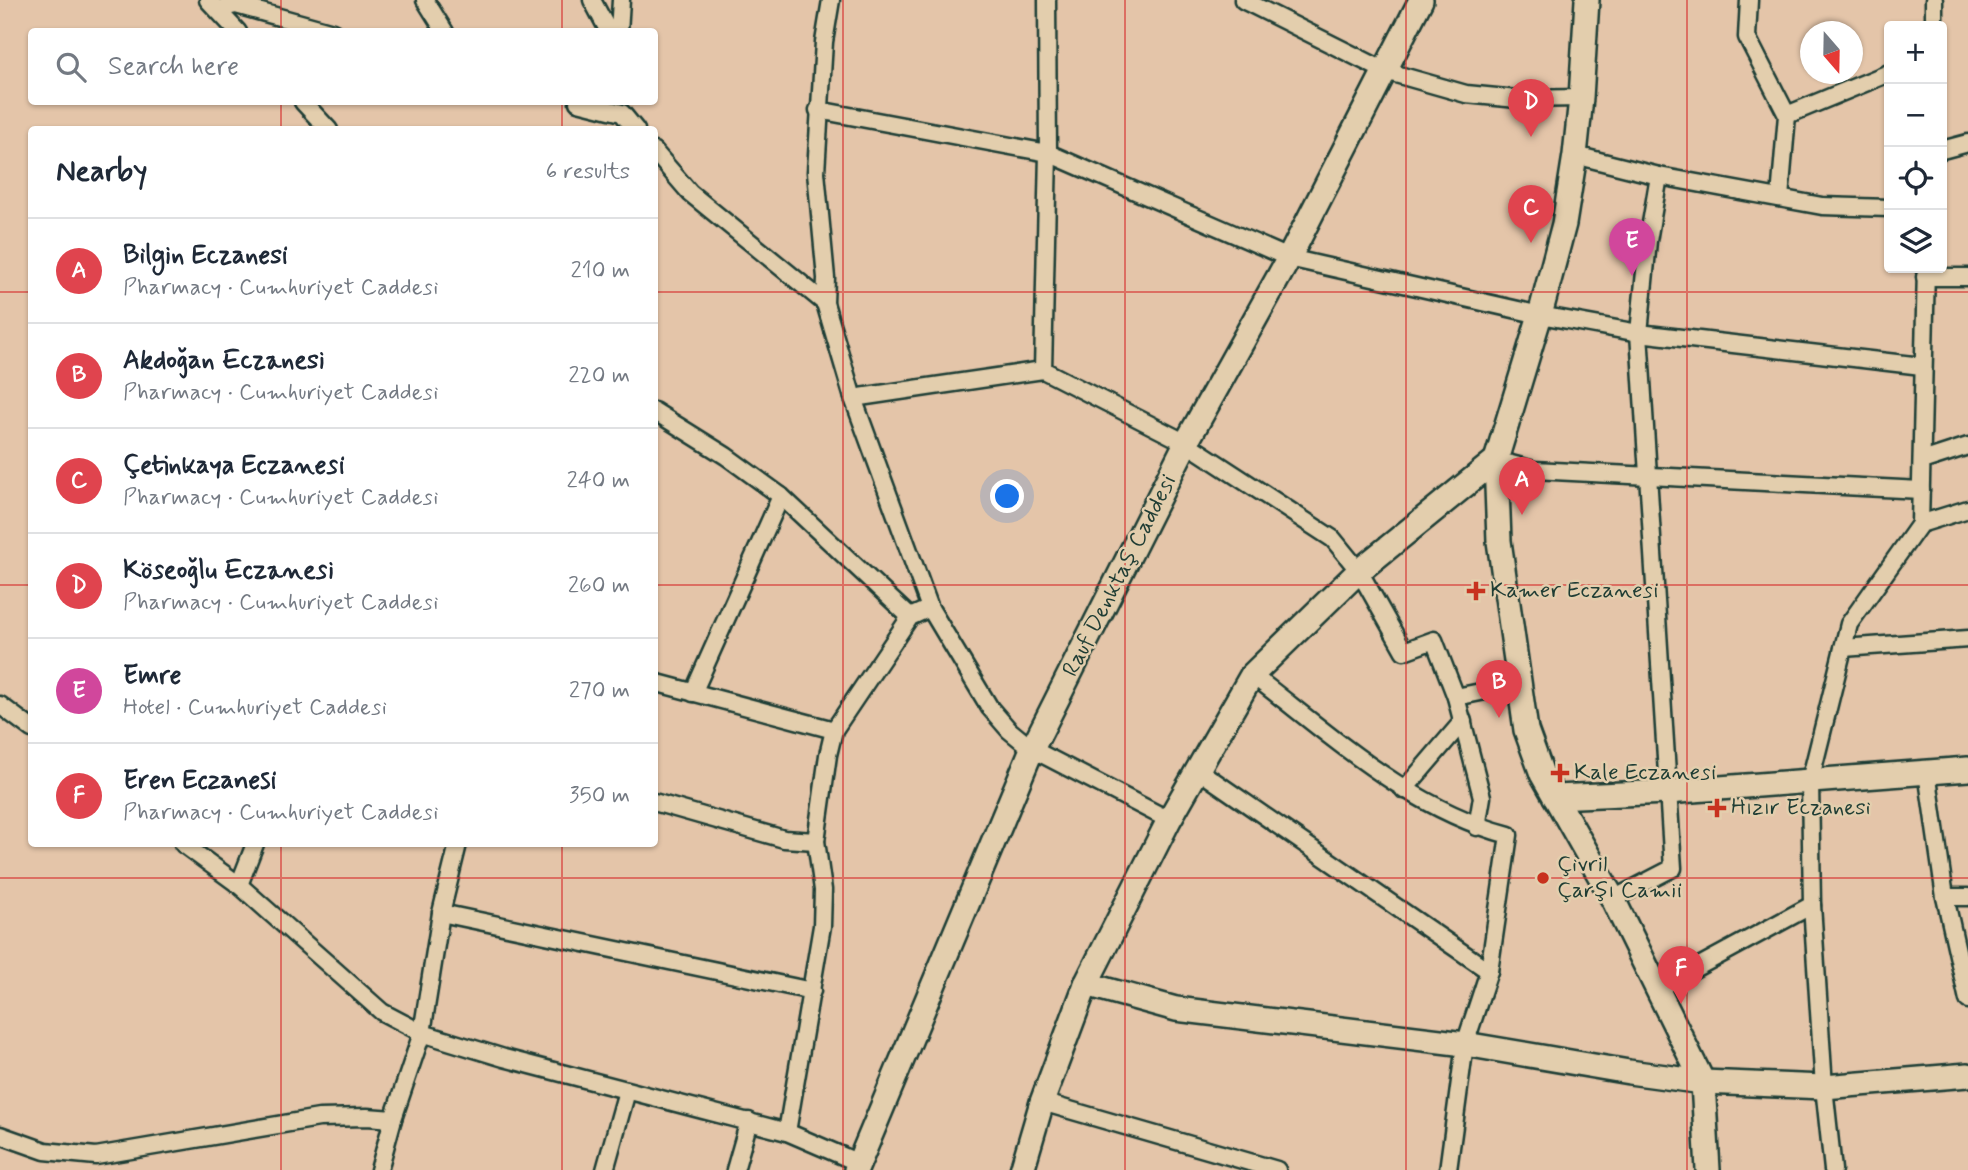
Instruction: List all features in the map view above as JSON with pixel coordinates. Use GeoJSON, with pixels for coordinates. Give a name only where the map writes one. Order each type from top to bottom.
{"type":"FeatureCollection","features":[{"type":"Feature","properties":{"kind":"street"},"geometry":{"type":"LineString","coordinates":[[425,0],[442,28]]}},
{"type":"Feature","properties":{"kind":"street"},"geometry":{"type":"LineString","coordinates":[[592,0],[607,28]]}},
{"type":"Feature","properties":{"kind":"street"},"geometry":{"type":"LineString","coordinates":[[619,28],[621,0]]}},
{"type":"Feature","properties":{"kind":"street"},"geometry":{"type":"LineString","coordinates":[[831,0],[818,110],[816,172],[825,303],[853,398],[930,608],[990,708],[1009,730],[1032,750],[1169,820]]}},
{"type":"Feature","properties":{"kind":"street"},"geometry":{"type":"LineString","coordinates":[[1043,370],[1048,153],[1047,0]]}},
{"type":"Feature","properties":{"kind":"street"},"geometry":{"type":"LineString","coordinates":[[1243,0],[1385,71],[1466,94],[1517,99],[1581,98]]}},
{"type":"Feature","properties":{"kind":"street","name":"Rauf Denktaş Caddesi"},"geometry":{"type":"LineString","coordinates":[[857,1166],[1032,750],[1186,443],[1289,258],[1421,0]]}},
{"type":"Feature","properties":{"kind":"street"},"geometry":{"type":"LineString","coordinates":[[1587,0],[1581,98],[1564,223],[1540,315],[1496,460],[1499,541],[1526,730],[1533,752],[1613,900],[1703,1082],[1708,1170]]}},
{"type":"Feature","properties":{"kind":"street"},"geometry":{"type":"LineString","coordinates":[[1587,27],[1598,0]]}},
{"type":"Feature","properties":{"kind":"street"},"geometry":{"type":"LineString","coordinates":[[1749,0],[1747,37],[1787,115],[1780,198]]}},
{"type":"Feature","properties":{"kind":"street"},"geometry":{"type":"LineString","coordinates":[[1934,0],[1934,21]]}},
{"type":"Feature","properties":{"kind":"street"},"geometry":{"type":"LineString","coordinates":[[213,5],[235,28]]}},
{"type":"Feature","properties":{"kind":"street"},"geometry":{"type":"LineString","coordinates":[[213,5],[236,5],[319,28]]}},
{"type":"Feature","properties":{"kind":"street"},"geometry":{"type":"LineString","coordinates":[[1787,115],[1884,75]]}},
{"type":"Feature","properties":{"kind":"street"},"geometry":{"type":"LineString","coordinates":[[306,105],[325,126]]}},
{"type":"Feature","properties":{"kind":"street"},"geometry":{"type":"LineString","coordinates":[[604,105],[622,107]]}},
{"type":"Feature","properties":{"kind":"street"},"geometry":{"type":"LineString","coordinates":[[619,126],[622,107]]}},
{"type":"Feature","properties":{"kind":"street"},"geometry":{"type":"LineString","coordinates":[[622,107],[634,126]]}},
{"type":"Feature","properties":{"kind":"street"},"geometry":{"type":"LineString","coordinates":[[818,110],[1048,153],[1289,258],[1540,315],[1639,333],[1922,366]]}},
{"type":"Feature","properties":{"kind":"street"},"geometry":{"type":"LineString","coordinates":[[1947,149],[1968,143]]}},
{"type":"Feature","properties":{"kind":"street"},"geometry":{"type":"LineString","coordinates":[[1575,155],[1659,176],[1822,206],[1884,208]]}},
{"type":"Feature","properties":{"kind":"street"},"geometry":{"type":"LineString","coordinates":[[658,156],[690,193],[825,303]]}},
{"type":"Feature","properties":{"kind":"street"},"geometry":{"type":"LineString","coordinates":[[1613,900],[1673,868],[1639,333],[1648,241],[1659,176]]}},
{"type":"Feature","properties":{"kind":"street"},"geometry":{"type":"LineString","coordinates":[[1833,1170],[1824,1087],[1812,905],[1810,781],[1849,624],[1920,524],[1925,273]]}},
{"type":"Feature","properties":{"kind":"street"},"geometry":{"type":"LineString","coordinates":[[1934,273],[1968,277]]}},
{"type":"Feature","properties":{"kind":"street"},"geometry":{"type":"LineString","coordinates":[[853,398],[1043,370],[1186,443],[1333,539],[1359,571],[1404,651],[1434,640],[1464,721],[1482,797],[1478,827]]}},
{"type":"Feature","properties":{"kind":"street"},"geometry":{"type":"LineString","coordinates":[[658,414],[726,456],[781,496],[910,617]]}},
{"type":"Feature","properties":{"kind":"street"},"geometry":{"type":"LineString","coordinates":[[1922,461],[1968,446]]}},
{"type":"Feature","properties":{"kind":"street"},"geometry":{"type":"LineString","coordinates":[[1496,460],[1534,470],[1921,490]]}},
{"type":"Feature","properties":{"kind":"street"},"geometry":{"type":"LineString","coordinates":[[1022,1170],[1042,1102],[1087,984],[1169,820],[1252,675],[1359,571],[1496,460]]}},
{"type":"Feature","properties":{"kind":"street"},"geometry":{"type":"LineString","coordinates":[[693,693],[781,496]]}},
{"type":"Feature","properties":{"kind":"street"},"geometry":{"type":"LineString","coordinates":[[1920,524],[1968,509]]}},
{"type":"Feature","properties":{"kind":"street"},"geometry":{"type":"LineString","coordinates":[[787,1132],[822,926],[823,906],[816,841],[834,730],[910,617],[930,608]]}},
{"type":"Feature","properties":{"kind":"street"},"geometry":{"type":"LineString","coordinates":[[1843,649],[1968,639]]}},
{"type":"Feature","properties":{"kind":"street"},"geometry":{"type":"LineString","coordinates":[[1252,675],[1404,790],[1478,827],[1509,835],[1489,971],[1465,1044],[1448,1170]]}},
{"type":"Feature","properties":{"kind":"street"},"geometry":{"type":"LineString","coordinates":[[658,683],[834,730]]}},
{"type":"Feature","properties":{"kind":"street"},"geometry":{"type":"LineString","coordinates":[[1456,697],[1520,684]]}},
{"type":"Feature","properties":{"kind":"street"},"geometry":{"type":"LineString","coordinates":[[0,705],[28,726]]}},
{"type":"Feature","properties":{"kind":"street"},"geometry":{"type":"LineString","coordinates":[[1404,790],[1464,721]]}},
{"type":"Feature","properties":{"kind":"street"},"geometry":{"type":"LineString","coordinates":[[1555,797],[1667,792],[1968,769]]}},
{"type":"Feature","properties":{"kind":"street"},"geometry":{"type":"LineString","coordinates":[[1198,770],[1489,971]]}},
{"type":"Feature","properties":{"kind":"street"},"geometry":{"type":"LineString","coordinates":[[1927,772],[1945,897],[1968,1000]]}},
{"type":"Feature","properties":{"kind":"street"},"geometry":{"type":"LineString","coordinates":[[658,803],[784,839],[816,841]]}},
{"type":"Feature","properties":{"kind":"street"},"geometry":{"type":"LineString","coordinates":[[187,847],[239,885],[382,1012],[422,1033],[504,1058],[787,1132],[857,1166]]}},
{"type":"Feature","properties":{"kind":"street"},"geometry":{"type":"LineString","coordinates":[[239,885],[254,847]]}},
{"type":"Feature","properties":{"kind":"street"},"geometry":{"type":"LineString","coordinates":[[379,1170],[422,1033],[442,913],[457,847]]}},
{"type":"Feature","properties":{"kind":"street"},"geometry":{"type":"LineString","coordinates":[[1945,897],[1968,897]]}},
{"type":"Feature","properties":{"kind":"street"},"geometry":{"type":"LineString","coordinates":[[1657,989],[1812,905]]}},
{"type":"Feature","properties":{"kind":"street"},"geometry":{"type":"LineString","coordinates":[[442,913],[811,991]]}},
{"type":"Feature","properties":{"kind":"street"},"geometry":{"type":"LineString","coordinates":[[1087,984],[1176,1009],[1465,1044],[1703,1082],[1824,1087],[1968,1075]]}},
{"type":"Feature","properties":{"kind":"street"},"geometry":{"type":"LineString","coordinates":[[605,1170],[626,1091]]}},
{"type":"Feature","properties":{"kind":"street"},"geometry":{"type":"LineString","coordinates":[[1042,1102],[1277,1170]]}},
{"type":"Feature","properties":{"kind":"street"},"geometry":{"type":"LineString","coordinates":[[0,1135],[45,1151],[96,1156],[319,1118],[393,1119]]}},
{"type":"Feature","properties":{"kind":"street"},"geometry":{"type":"LineString","coordinates":[[735,1170],[749,1121]]}},
{"type":"Feature","properties":{"kind":"place","name":"Köseoğlu Eczanesi"},"geometry":{"type":"Point","coordinates":[1531,137]}},
{"type":"Feature","properties":{"kind":"place","name":"Çetinkaya Eczanesi"},"geometry":{"type":"Point","coordinates":[1531,243]}},
{"type":"Feature","properties":{"kind":"place","name":"Emre"},"geometry":{"type":"Point","coordinates":[1632,276]}},
{"type":"Feature","properties":{"kind":"place","name":"Bilgin Eczanesi"},"geometry":{"type":"Point","coordinates":[1522,515]}},
{"type":"Feature","properties":{"kind":"place","name":"Kamer Eczanesi"},"geometry":{"type":"Point","coordinates":[1476,591]}},
{"type":"Feature","properties":{"kind":"place","name":"Akdoğan Eczanesi"},"geometry":{"type":"Point","coordinates":[1499,718]}},
{"type":"Feature","properties":{"kind":"place","name":"Kale Eczanesi"},"geometry":{"type":"Point","coordinates":[1560,773]}},
{"type":"Feature","properties":{"kind":"place","name":"Hızır Eczanesi"},"geometry":{"type":"Point","coordinates":[1717,808]}},
{"type":"Feature","properties":{"kind":"place","name":"Çivril Çarşı Camii"},"geometry":{"type":"Point","coordinates":[1543,878]}},
{"type":"Feature","properties":{"kind":"place","name":"Eren Eczanesi"},"geometry":{"type":"Point","coordinates":[1681,1004]}}]}
